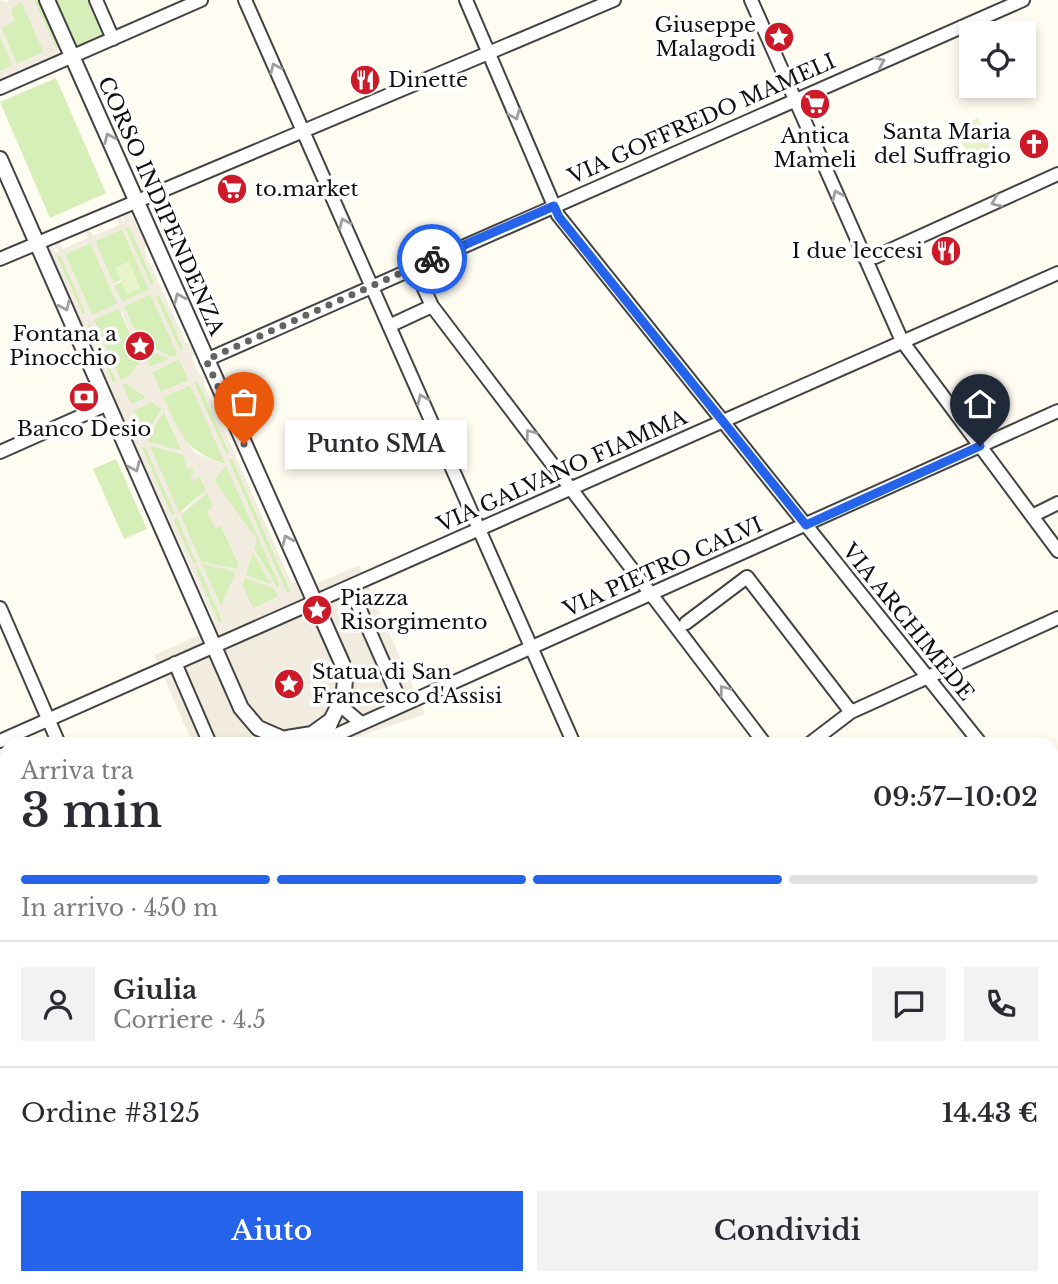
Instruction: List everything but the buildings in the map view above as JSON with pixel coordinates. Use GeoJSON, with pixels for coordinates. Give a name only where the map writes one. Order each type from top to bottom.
{"type":"FeatureCollection","features":[{"type":"Feature","properties":{"kind":"street","name":"CORSO INDIPENDENZA"},"geometry":{"type":"LineString","coordinates":[[47,0],[316,603]]}},
{"type":"Feature","properties":{"kind":"street"},"geometry":{"type":"LineString","coordinates":[[96,0],[113,39]]}},
{"type":"Feature","properties":{"kind":"street"},"geometry":{"type":"LineString","coordinates":[[0,88],[201,0]]}},
{"type":"Feature","properties":{"kind":"street"},"geometry":{"type":"LineString","coordinates":[[245,0],[571,737]]}},
{"type":"Feature","properties":{"kind":"street","name":"VIA ARCHIMEDE"},"geometry":{"type":"LineString","coordinates":[[466,0],[559,217],[975,737]]}},
{"type":"Feature","properties":{"kind":"street"},"geometry":{"type":"LineString","coordinates":[[0,259],[614,0]]}},
{"type":"Feature","properties":{"kind":"street"},"geometry":{"type":"LineString","coordinates":[[751,0],[902,341],[1058,551]]}},
{"type":"Feature","properties":{"kind":"street","name":"VIA GOFFREDO MAMELI"},"geometry":{"type":"LineString","coordinates":[[206,360],[371,285],[1023,0]]}},
{"type":"Feature","properties":{"kind":"street"},"geometry":{"type":"LineString","coordinates":[[0,159],[246,715],[269,737]]}},
{"type":"Feature","properties":{"kind":"street"},"geometry":{"type":"LineString","coordinates":[[864,257],[875,257],[1058,174]]}},
{"type":"Feature","properties":{"kind":"street"},"geometry":{"type":"LineString","coordinates":[[414,267],[432,306],[760,737]]}},
{"type":"Feature","properties":{"kind":"street","name":"VIA GALVANO FIAMMA"},"geometry":{"type":"LineString","coordinates":[[351,587],[1058,273]]}},
{"type":"Feature","properties":{"kind":"street"},"geometry":{"type":"LineString","coordinates":[[389,326],[432,306]]}},
{"type":"Feature","properties":{"kind":"street"},"geometry":{"type":"LineString","coordinates":[[0,452],[108,404]]}},
{"type":"Feature","properties":{"kind":"street","name":"VIA PIETRO CALVI"},"geometry":{"type":"LineString","coordinates":[[334,737],[1058,411]]}},
{"type":"Feature","properties":{"kind":"street"},"geometry":{"type":"LineString","coordinates":[[1032,516],[1058,503]]}},
{"type":"Feature","properties":{"kind":"street"},"geometry":{"type":"LineString","coordinates":[[686,623],[747,577],[851,712]]}},
{"type":"Feature","properties":{"kind":"street"},"geometry":{"type":"LineString","coordinates":[[9,737],[351,587],[402,705]]}},
{"type":"Feature","properties":{"kind":"street"},"geometry":{"type":"LineString","coordinates":[[316,603],[345,672],[341,706],[331,721],[326,737]]}},
{"type":"Feature","properties":{"kind":"street"},"geometry":{"type":"LineString","coordinates":[[0,608],[56,737]]}},
{"type":"Feature","properties":{"kind":"street"},"geometry":{"type":"LineString","coordinates":[[817,737],[851,712],[1058,618]]}},
{"type":"Feature","properties":{"kind":"street"},"geometry":{"type":"LineString","coordinates":[[175,663],[207,737]]}},
{"type":"Feature","properties":{"kind":"street"},"geometry":{"type":"LineString","coordinates":[[341,706],[361,723]]}},
{"type":"Feature","properties":{"kind":"street"},"geometry":{"type":"LineString","coordinates":[[303,737],[331,721]]}},
{"type":"Feature","properties":{"kind":"green space"},"geometry":{"type":"Polygon","coordinates":[[[34,0],[38,0],[59,47],[55,49],[34,0]]]}},
{"type":"Feature","properties":{"kind":"green space"},"geometry":{"type":"Polygon","coordinates":[[[56,0],[91,0],[106,34],[76,47],[56,0]]]}},
{"type":"Feature","properties":{"kind":"green space"},"geometry":{"type":"Polygon","coordinates":[[[21,1],[44,52],[17,64],[1,27],[14,21],[8,6],[11,9],[21,1]]]}},
{"type":"Feature","properties":{"kind":"green space"},"geometry":{"type":"Polygon","coordinates":[[[0,36],[13,66],[0,71],[0,36]]]}},
{"type":"Feature","properties":{"kind":"green space"},"geometry":{"type":"Polygon","coordinates":[[[56,78],[106,193],[50,218],[0,102],[56,78]]]}},
{"type":"Feature","properties":{"kind":"green space"},"geometry":{"type":"Polygon","coordinates":[[[978,118],[993,155],[971,164],[956,128],[978,118]]]}},
{"type":"Feature","properties":{"kind":"green space"},"geometry":{"type":"Polygon","coordinates":[[[129,226],[155,284],[151,285],[125,228],[129,226]]]}},
{"type":"Feature","properties":{"kind":"green space"},"geometry":{"type":"Polygon","coordinates":[[[122,229],[149,290],[122,302],[114,285],[122,282],[127,294],[140,288],[129,262],[116,268],[121,280],[113,283],[95,241],[122,229]]]}},
{"type":"Feature","properties":{"kind":"green space"},"geometry":{"type":"Polygon","coordinates":[[[91,243],[118,304],[92,315],[65,254],[91,243]]]}},
{"type":"Feature","properties":{"kind":"green space"},"geometry":{"type":"Polygon","coordinates":[[[61,255],[86,314],[83,315],[57,257],[61,255]]]}},
{"type":"Feature","properties":{"kind":"green space"},"geometry":{"type":"Polygon","coordinates":[[[129,262],[140,288],[127,294],[115,268],[129,262]]]}},
{"type":"Feature","properties":{"kind":"green space"},"geometry":{"type":"Polygon","coordinates":[[[151,294],[178,355],[173,357],[141,339],[124,306],[151,294]]]}},
{"type":"Feature","properties":{"kind":"green space"},"geometry":{"type":"Polygon","coordinates":[[[159,294],[184,349],[180,350],[155,296],[159,294]]]}},
{"type":"Feature","properties":{"kind":"green space"},"geometry":{"type":"Polygon","coordinates":[[[119,308],[141,360],[130,376],[121,381],[93,319],[119,308]]]}},
{"type":"Feature","properties":{"kind":"green space"},"geometry":{"type":"Polygon","coordinates":[[[91,324],[117,382],[113,383],[87,325],[91,324]]]}},
{"type":"Feature","properties":{"kind":"green space"},"geometry":{"type":"Polygon","coordinates":[[[145,348],[170,359],[150,367],[143,351],[145,348]]]}},
{"type":"Feature","properties":{"kind":"green space"},"geometry":{"type":"Polygon","coordinates":[[[179,359],[189,380],[161,392],[152,372],[179,359]]]}},
{"type":"Feature","properties":{"kind":"green space"},"geometry":{"type":"Polygon","coordinates":[[[198,381],[230,454],[226,455],[194,383],[198,381]]]}},
{"type":"Feature","properties":{"kind":"green space"},"geometry":{"type":"Polygon","coordinates":[[[126,383],[147,398],[131,405],[122,384],[126,383]]]}},
{"type":"Feature","properties":{"kind":"green space"},"geometry":{"type":"Polygon","coordinates":[[[191,385],[224,464],[199,452],[184,439],[163,397],[191,385]]]}},
{"type":"Feature","properties":{"kind":"green space"},"geometry":{"type":"Polygon","coordinates":[[[152,402],[162,409],[145,435],[134,410],[152,402]]]}},
{"type":"Feature","properties":{"kind":"green space"},"geometry":{"type":"Polygon","coordinates":[[[164,411],[182,451],[148,442],[146,438],[164,411]]]}},
{"type":"Feature","properties":{"kind":"green space"},"geometry":{"type":"Polygon","coordinates":[[[149,445],[184,455],[187,469],[192,467],[195,474],[192,480],[200,477],[206,490],[179,513],[149,445]]]}},
{"type":"Feature","properties":{"kind":"green space"},"geometry":{"type":"Polygon","coordinates":[[[145,446],[175,514],[172,516],[141,447],[145,446]]]}},
{"type":"Feature","properties":{"kind":"green space"},"geometry":{"type":"Polygon","coordinates":[[[232,458],[291,592],[287,594],[228,459],[232,458]]]}},
{"type":"Feature","properties":{"kind":"green space"},"geometry":{"type":"Polygon","coordinates":[[[116,459],[147,529],[124,539],[93,469],[116,459]]]}},
{"type":"Feature","properties":{"kind":"green space"},"geometry":{"type":"Polygon","coordinates":[[[226,465],[280,586],[277,588],[214,480],[226,465]]]}},
{"type":"Feature","properties":{"kind":"green space"},"geometry":{"type":"Polygon","coordinates":[[[207,493],[214,507],[207,511],[221,525],[239,565],[237,569],[201,562],[180,515],[207,493]]]}},
{"type":"Feature","properties":{"kind":"green space"},"geometry":{"type":"Polygon","coordinates":[[[177,517],[197,563],[193,565],[173,519],[177,517]]]}},
{"type":"Feature","properties":{"kind":"green space"},"geometry":{"type":"Polygon","coordinates":[[[253,552],[272,585],[245,575],[253,552]]]}},
{"type":"Feature","properties":{"kind":"green space"},"geometry":{"type":"Polygon","coordinates":[[[202,564],[236,572],[221,607],[202,564]]]}},
{"type":"Feature","properties":{"kind":"green space"},"geometry":{"type":"Polygon","coordinates":[[[198,566],[223,622],[219,623],[194,567],[198,566]]]}},
{"type":"Feature","properties":{"kind":"green space"},"geometry":{"type":"Polygon","coordinates":[[[245,577],[275,589],[278,597],[253,609],[242,584],[245,577]]]}},
{"type":"Feature","properties":{"kind":"shaded area"},"geometry":{"type":"Polygon","coordinates":[[[0,0],[7,3],[8,0],[34,0],[60,56],[48,61],[45,56],[44,61],[35,61],[36,64],[31,66],[29,63],[28,68],[21,67],[16,73],[12,71],[13,74],[4,74],[5,77],[0,80],[0,71],[13,65],[0,36],[0,0]],[[21,1],[12,9],[9,6],[15,21],[1,28],[17,64],[44,52],[21,1]]]}},
{"type":"Feature","properties":{"kind":"shaded area","name":"Piazza Risorgimento"},"geometry":{"type":"Polygon","coordinates":[[[130,213],[147,246],[144,250],[151,266],[155,264],[152,268],[186,343],[191,345],[195,354],[191,357],[199,374],[204,376],[204,385],[291,582],[296,583],[300,591],[359,565],[425,714],[357,737],[190,737],[154,655],[213,629],[213,618],[124,420],[116,411],[120,409],[101,377],[103,372],[95,353],[91,354],[89,350],[93,348],[46,248],[52,246],[56,253],[59,251],[54,245],[60,243],[63,249],[88,238],[86,232],[90,230],[93,236],[119,225],[117,218],[121,217],[125,223],[123,216],[130,213]],[[129,226],[125,228],[151,285],[155,283],[129,226]],[[122,229],[95,241],[113,282],[121,280],[114,285],[122,302],[149,290],[122,229]],[[90,243],[65,254],[92,315],[117,304],[90,243]],[[60,255],[57,257],[83,315],[86,313],[60,255]],[[150,294],[124,306],[136,335],[144,337],[147,346],[173,357],[178,355],[150,294]],[[159,294],[155,296],[180,350],[184,348],[159,294]],[[120,308],[94,320],[121,380],[130,376],[141,360],[130,345],[132,337],[120,308]],[[91,324],[87,326],[113,383],[117,381],[91,324]],[[145,349],[143,351],[151,367],[169,359],[145,349]],[[179,359],[152,372],[161,392],[188,380],[179,359]],[[198,381],[194,384],[227,455],[230,453],[198,381]],[[126,383],[123,385],[131,404],[146,397],[126,383]],[[190,385],[163,397],[178,429],[195,453],[225,463],[190,385]],[[152,402],[134,410],[145,435],[162,409],[152,402]],[[165,411],[146,438],[148,442],[182,451],[165,411]],[[145,446],[141,448],[172,516],[175,514],[145,446]],[[150,446],[179,513],[206,490],[200,477],[192,481],[190,476],[195,473],[192,467],[187,469],[183,454],[150,446]],[[232,458],[228,460],[287,593],[291,592],[232,458]],[[226,466],[214,480],[257,540],[254,549],[277,588],[280,586],[226,466]],[[208,493],[180,516],[201,562],[237,569],[239,565],[222,526],[215,528],[207,511],[213,507],[208,493]],[[177,518],[173,519],[194,564],[197,562],[177,518]],[[254,553],[246,575],[271,585],[254,553]],[[202,564],[220,606],[221,606],[236,572],[202,564]],[[198,566],[195,568],[219,623],[223,621],[198,566]],[[244,578],[242,584],[253,608],[278,598],[275,589],[244,578]]]}},
{"type":"Feature","properties":{"kind":"way so far"},"geometry":{"type":"LineString","coordinates":[[244,444],[206,360],[432,259]]}},
{"type":"Feature","properties":{"kind":"place","name":"Giuseppe Malagodi"},"geometry":{"type":"Point","coordinates":[779,37]}},
{"type":"Feature","properties":{"kind":"place","name":"Dinette"},"geometry":{"type":"Point","coordinates":[365,80]}},
{"type":"Feature","properties":{"kind":"place","name":"Antica Mameli"},"geometry":{"type":"Point","coordinates":[815,104]}},
{"type":"Feature","properties":{"kind":"place","name":"Santa Maria del Suffragio"},"geometry":{"type":"Point","coordinates":[1034,144]}},
{"type":"Feature","properties":{"kind":"place","name":"to.market"},"geometry":{"type":"Point","coordinates":[232,189]}},
{"type":"Feature","properties":{"kind":"place","name":"I due leccesi"},"geometry":{"type":"Point","coordinates":[946,251]}},
{"type":"Feature","properties":{"kind":"place","name":"Fontana a Pinocchio"},"geometry":{"type":"Point","coordinates":[140,346]}},
{"type":"Feature","properties":{"kind":"place","name":"Banco Desio"},"geometry":{"type":"Point","coordinates":[84,397]}},
{"type":"Feature","properties":{"kind":"place","name":"Punto SMA"},"geometry":{"type":"Point","coordinates":[244,444]}},
{"type":"Feature","properties":{"kind":"place","name":"Piazza Risorgimento"},"geometry":{"type":"Point","coordinates":[317,610]}},
{"type":"Feature","properties":{"kind":"place","name":"Statua di San Francesco d'Assisi"},"geometry":{"type":"Point","coordinates":[289,684]}},
{"type":"Feature","properties":{"kind":"route"},"geometry":{"type":"LineString","coordinates":[[432,259],[554,206],[559,217],[806,525],[980,446]]}}]}
